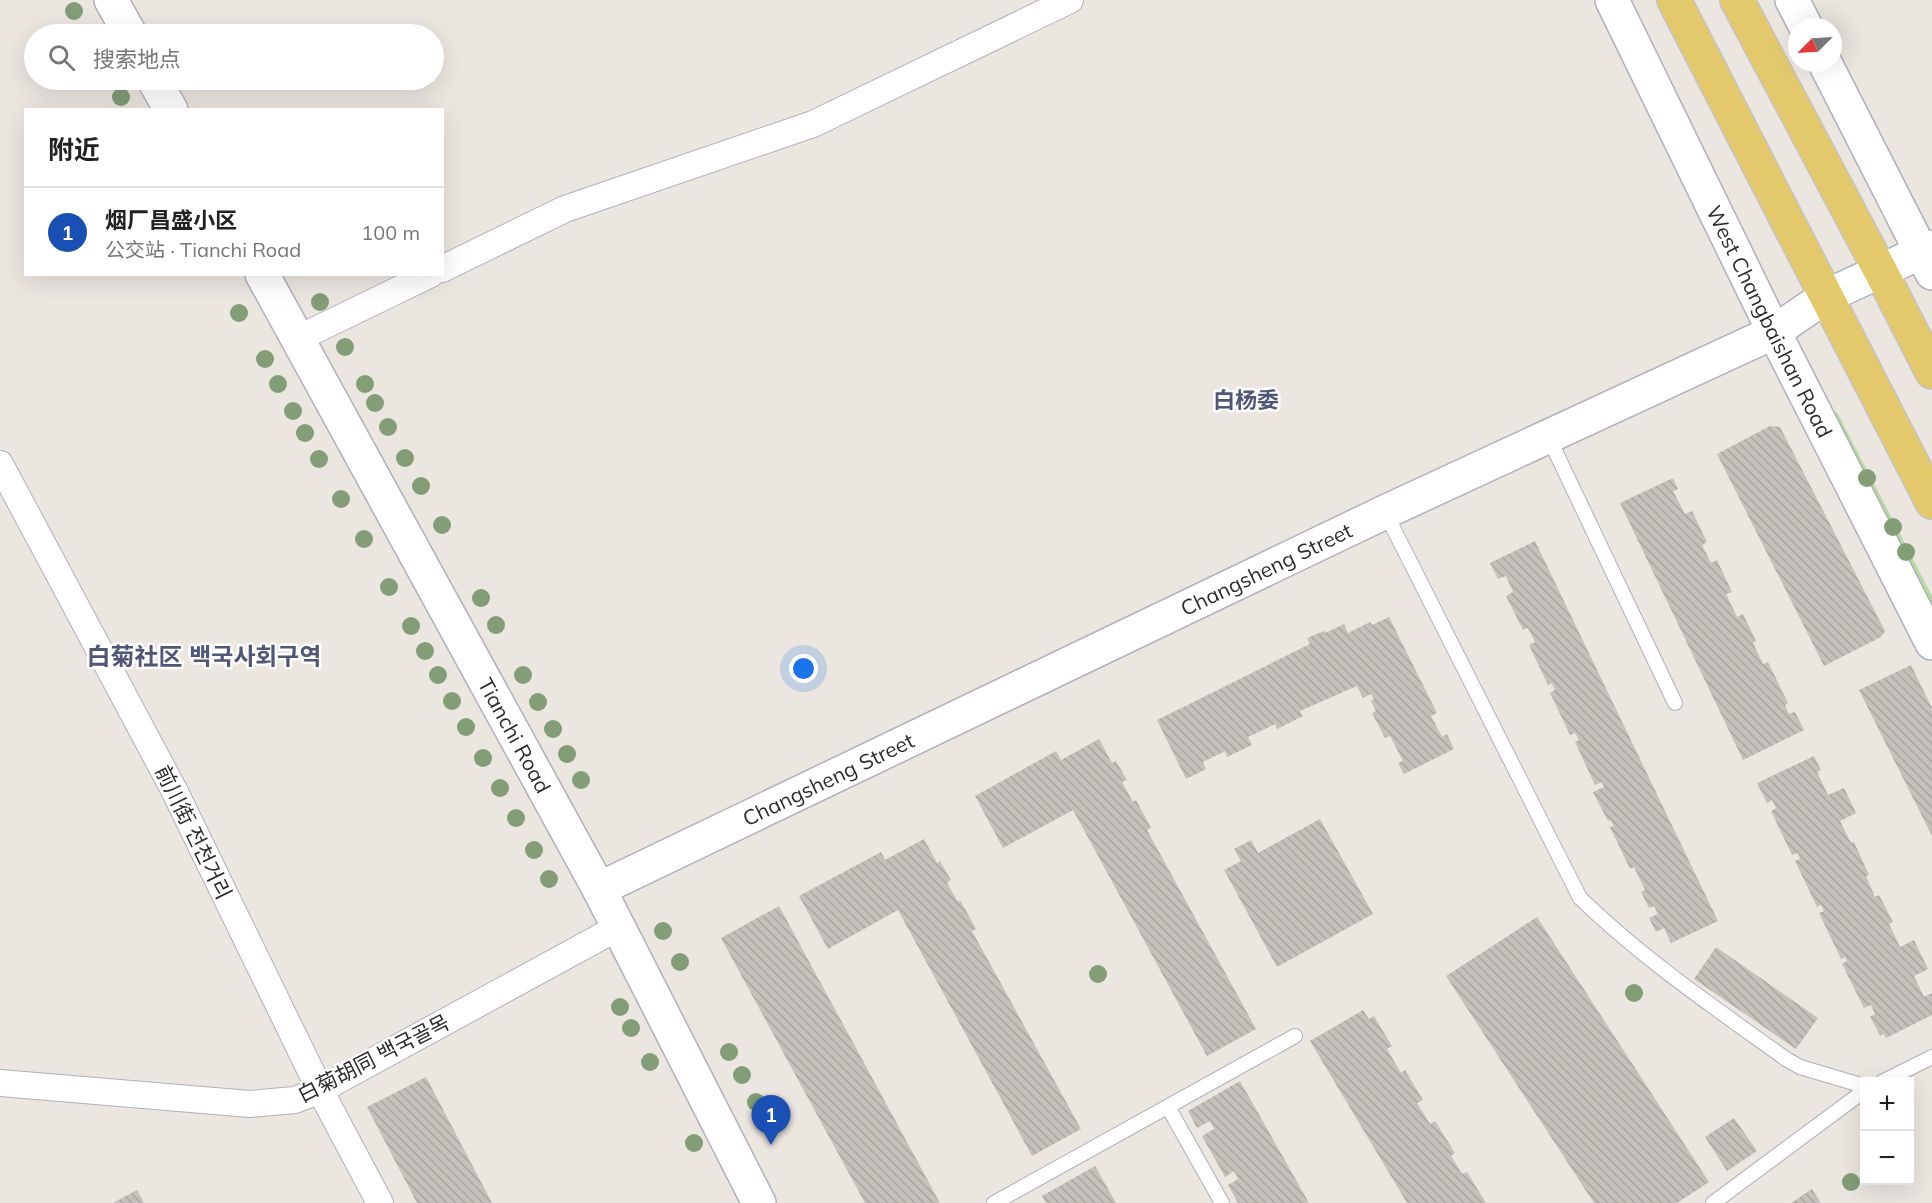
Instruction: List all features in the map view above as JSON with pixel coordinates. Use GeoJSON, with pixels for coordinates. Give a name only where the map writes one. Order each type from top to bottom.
{"type":"FeatureCollection","features":[{"type":"Feature","properties":{"kind":"main road"},"geometry":{"type":"LineString","coordinates":[[1674,0],[1932,502]]}},
{"type":"Feature","properties":{"kind":"main road"},"geometry":{"type":"LineString","coordinates":[[1737,0],[1932,372]]}},
{"type":"Feature","properties":{"kind":"street"},"geometry":{"type":"LineString","coordinates":[[111,0],[124,24]]}},
{"type":"Feature","properties":{"kind":"street"},"geometry":{"type":"LineString","coordinates":[[444,268],[565,210],[813,124],[1070,0]]}},
{"type":"Feature","properties":{"kind":"street","name":"West Changbaishan Road"},"geometry":{"type":"LineString","coordinates":[[1612,0],[1774,332],[1932,643]]}},
{"type":"Feature","properties":{"kind":"street"},"geometry":{"type":"LineString","coordinates":[[1792,0],[1801,18]]}},
{"type":"Feature","properties":{"kind":"street"},"geometry":{"type":"LineString","coordinates":[[1831,72],[1928,257]]}},
{"type":"Feature","properties":{"kind":"street"},"geometry":{"type":"LineString","coordinates":[[160,90],[170,108]]}},
{"type":"Feature","properties":{"kind":"street","name":"Changsheng Street"},"geometry":{"type":"LineString","coordinates":[[599,889],[1385,512],[1774,332],[1826,297],[1880,270],[1928,257]]}},
{"type":"Feature","properties":{"kind":"street","name":"Tianchi Road"},"geometry":{"type":"LineString","coordinates":[[263,276],[599,889],[759,1203]]}},
{"type":"Feature","properties":{"kind":"street"},"geometry":{"type":"LineString","coordinates":[[297,339],[427,276]]}},
{"type":"Feature","properties":{"kind":"street","name":"前川街 전천거리"},"geometry":{"type":"LineString","coordinates":[[0,464],[174,790],[320,1090],[380,1203]]}},
{"type":"Feature","properties":{"kind":"street","name":"白菊胡同 백국골목"},"geometry":{"type":"LineString","coordinates":[[0,1083],[250,1104],[295,1100],[320,1090],[617,928]]}},
{"type":"Feature","properties":{"kind":"lane"},"geometry":{"type":"LineString","coordinates":[[1548,436],[1675,703]]}},
{"type":"Feature","properties":{"kind":"lane"},"geometry":{"type":"LineString","coordinates":[[1385,512],[1580,898],[1600,918],[1661,969],[1786,1059],[1800,1067],[1860,1085]]}},
{"type":"Feature","properties":{"kind":"lane"},"geometry":{"type":"LineString","coordinates":[[994,1203],[1295,1036]]}},
{"type":"Feature","properties":{"kind":"lane"},"geometry":{"type":"LineString","coordinates":[[1892,1077],[1932,1057]]}},
{"type":"Feature","properties":{"kind":"lane"},"geometry":{"type":"LineString","coordinates":[[1713,1203],[1860,1094]]}},
{"type":"Feature","properties":{"kind":"lane"},"geometry":{"type":"LineString","coordinates":[[1168,1107],[1222,1203]]}},
{"type":"Feature","properties":{"kind":"green space"},"geometry":{"type":"Polygon","coordinates":[[[1837,412],[1932,596],[1932,620],[1831,413],[1837,412]]]}},
{"type":"Feature","properties":{"kind":"building"},"geometry":{"type":"Polygon","coordinates":[[[1770,426],[1780,427],[1885,631],[1881,637],[1824,666],[1717,454],[1770,426]]]}},
{"type":"Feature","properties":{"kind":"building"},"geometry":{"type":"Polygon","coordinates":[[[1673,478],[1678,489],[1673,491],[1685,514],[1692,511],[1707,542],[1702,545],[1711,563],[1717,560],[1732,592],[1726,594],[1737,617],[1743,614],[1756,641],[1753,643],[1763,664],[1768,662],[1788,703],[1785,705],[1789,714],[1795,712],[1804,730],[1743,760],[1620,503],[1673,478]]]}},
{"type":"Feature","properties":{"kind":"building"},"geometry":{"type":"Polygon","coordinates":[[[1535,541],[1718,921],[1671,943],[1664,928],[1656,932],[1649,918],[1658,914],[1654,906],[1649,908],[1641,892],[1645,890],[1634,867],[1630,869],[1610,827],[1614,826],[1610,820],[1608,821],[1593,792],[1604,787],[1602,782],[1595,785],[1575,742],[1579,740],[1575,733],[1570,735],[1550,693],[1555,690],[1552,683],[1548,685],[1529,645],[1535,642],[1528,628],[1523,630],[1506,596],[1513,592],[1506,576],[1498,579],[1490,563],[1535,541]]]}},
{"type":"Feature","properties":{"kind":"building"},"geometry":{"type":"Polygon","coordinates":[[[1389,617],[1437,713],[1431,716],[1442,737],[1447,734],[1454,749],[1404,774],[1398,763],[1403,761],[1390,736],[1385,738],[1372,713],[1376,711],[1371,701],[1374,699],[1371,694],[1363,698],[1357,686],[1300,711],[1303,716],[1277,729],[1275,724],[1248,737],[1252,745],[1227,757],[1225,751],[1203,762],[1206,769],[1186,779],[1157,720],[1310,644],[1307,638],[1344,624],[1348,633],[1370,622],[1372,625],[1389,617]]]}},
{"type":"Feature","properties":{"kind":"building"},"geometry":{"type":"Polygon","coordinates":[[[1911,665],[1932,708],[1932,836],[1859,690],[1911,665]]]}},
{"type":"Feature","properties":{"kind":"building"},"geometry":{"type":"Polygon","coordinates":[[[1099,739],[1112,763],[1116,761],[1127,780],[1122,782],[1133,802],[1136,800],[1151,828],[1147,830],[1256,1029],[1207,1056],[1073,810],[1003,848],[975,796],[1056,751],[1061,760],[1099,739]]]}},
{"type":"Feature","properties":{"kind":"building"},"geometry":{"type":"Polygon","coordinates":[[[1814,756],[1821,770],[1817,772],[1828,795],[1844,788],[1856,813],[1840,821],[1851,843],[1854,842],[1869,875],[1866,876],[1875,897],[1879,895],[1893,922],[1889,924],[1900,947],[1914,940],[1928,969],[1914,976],[1924,997],[1932,993],[1932,1015],[1886,1038],[1884,1034],[1880,1035],[1870,1017],[1875,1014],[1871,1005],[1864,1008],[1842,964],[1847,961],[1845,957],[1841,959],[1819,913],[1824,911],[1821,905],[1817,907],[1795,861],[1800,859],[1798,853],[1792,855],[1771,811],[1776,808],[1772,800],[1767,803],[1757,783],[1814,756]]]}},
{"type":"Feature","properties":{"kind":"building"},"geometry":{"type":"Polygon","coordinates":[[[1320,819],[1373,914],[1277,967],[1224,870],[1241,861],[1234,849],[1251,840],[1258,853],[1320,819]]]}},
{"type":"Feature","properties":{"kind":"building"},"geometry":{"type":"Polygon","coordinates":[[[924,839],[937,863],[940,861],[951,880],[947,883],[958,902],[960,900],[976,929],[972,931],[1081,1129],[1032,1156],[898,910],[828,949],[799,896],[881,852],[885,860],[924,839]]]}},
{"type":"Feature","properties":{"kind":"building"},"geometry":{"type":"Polygon","coordinates":[[[779,906],[940,1203],[865,1203],[721,938],[779,906]]]}},
{"type":"Feature","properties":{"kind":"building"},"geometry":{"type":"Polygon","coordinates":[[[1537,917],[1709,1182],[1677,1203],[1594,1203],[1446,976],[1537,917]]]}},
{"type":"Feature","properties":{"kind":"building"},"geometry":{"type":"Polygon","coordinates":[[[1716,947],[1818,1018],[1796,1049],[1694,979],[1716,947]]]}},
{"type":"Feature","properties":{"kind":"building"},"geometry":{"type":"Polygon","coordinates":[[[1363,1010],[1369,1019],[1374,1016],[1392,1046],[1387,1049],[1401,1073],[1405,1070],[1423,1100],[1417,1103],[1430,1124],[1435,1121],[1455,1153],[1451,1156],[1462,1174],[1467,1172],[1486,1203],[1407,1203],[1310,1041],[1363,1010]]]}},
{"type":"Feature","properties":{"kind":"building"},"geometry":{"type":"Polygon","coordinates":[[[426,1077],[492,1203],[417,1203],[367,1107],[426,1077]]]}},
{"type":"Feature","properties":{"kind":"building"},"geometry":{"type":"Polygon","coordinates":[[[1240,1081],[1309,1203],[1238,1203],[1228,1185],[1238,1179],[1234,1171],[1225,1177],[1202,1136],[1214,1129],[1210,1121],[1197,1128],[1188,1111],[1240,1081]]]}},
{"type":"Feature","properties":{"kind":"building"},"geometry":{"type":"Polygon","coordinates":[[[1734,1118],[1757,1151],[1727,1171],[1705,1137],[1734,1118]]]}},
{"type":"Feature","properties":{"kind":"building"},"geometry":{"type":"Polygon","coordinates":[[[1095,1166],[1116,1203],[1046,1203],[1042,1196],[1095,1166]]]}},
{"type":"Feature","properties":{"kind":"building"},"geometry":{"type":"Polygon","coordinates":[[[1812,1189],[1821,1203],[1791,1203],[1812,1189]]]}},
{"type":"Feature","properties":{"kind":"building"},"geometry":{"type":"Polygon","coordinates":[[[137,1190],[144,1203],[113,1203],[137,1190]]]}},
{"type":"Feature","properties":{"kind":"place","name":"烟厂昌盛小区"},"geometry":{"type":"Point","coordinates":[771,1145]}},
{"type":"Feature","properties":{"kind":"district","name":"白杨委"},"geometry":{"type":"Point","coordinates":[1246,400]}},
{"type":"Feature","properties":{"kind":"district","name":"白菊社区 백국사회구역"},"geometry":{"type":"Point","coordinates":[204,656]}}]}
